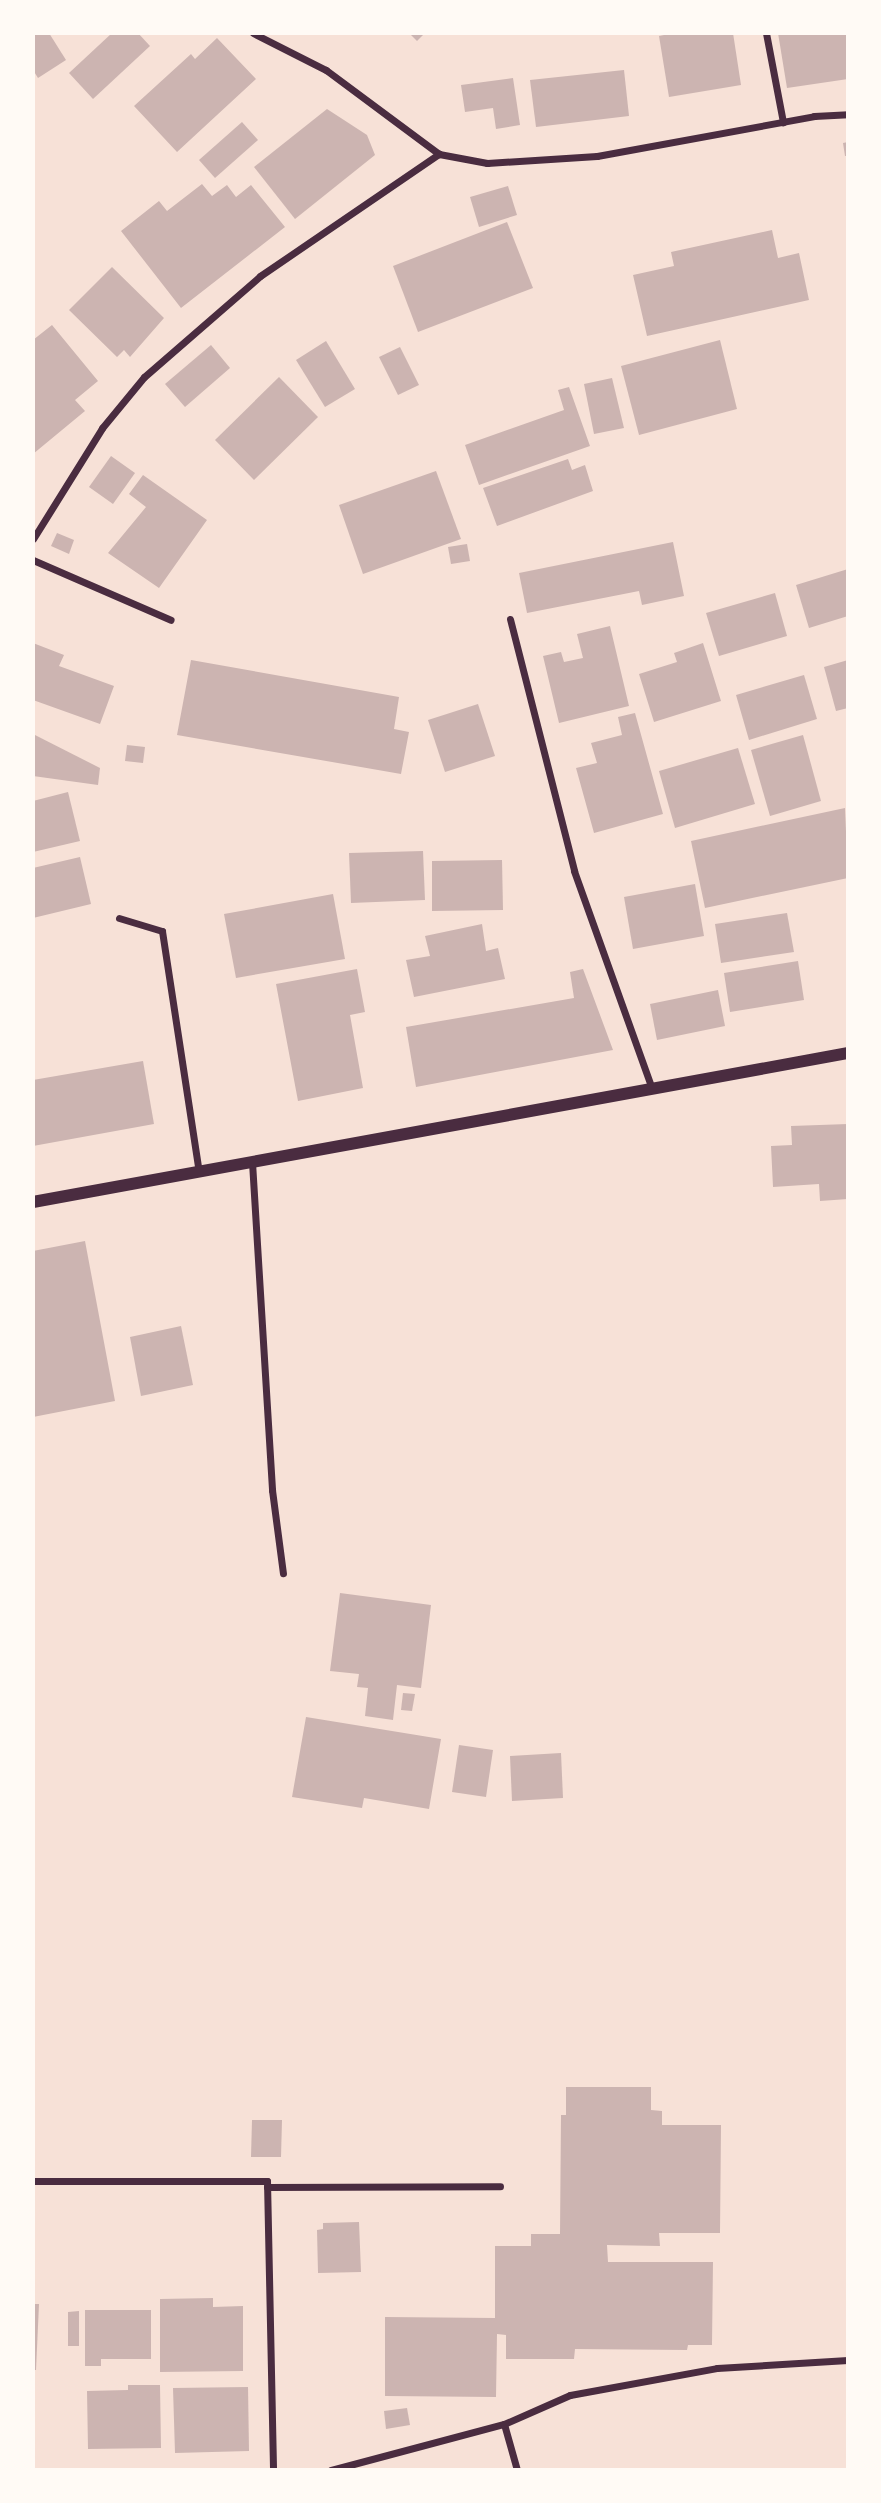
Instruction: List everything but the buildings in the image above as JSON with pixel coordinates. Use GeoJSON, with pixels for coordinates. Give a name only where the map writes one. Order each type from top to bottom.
{"type":"FeatureCollection","features":[{"type":"Feature","properties":{"kind":"street"},"geometry":{"type":"LineString","coordinates":[[253,33],[326,70],[439,154],[487,163],[597,156],[783,122],[848,114]]}},
{"type":"Feature","properties":{"kind":"street"},"geometry":{"type":"LineString","coordinates":[[766,33],[783,122]]}},
{"type":"Feature","properties":{"kind":"street"},"geometry":{"type":"LineString","coordinates":[[33,539],[102,428],[144,377],[260,276],[439,154]]}},
{"type":"Feature","properties":{"kind":"street"},"geometry":{"type":"LineString","coordinates":[[33,560],[171,620]]}},
{"type":"Feature","properties":{"kind":"street"},"geometry":{"type":"LineString","coordinates":[[510,619],[574,871],[652,1088]]}},
{"type":"Feature","properties":{"kind":"street"},"geometry":{"type":"LineString","coordinates":[[119,918],[162,931],[199,1172]]}},
{"type":"Feature","properties":{"kind":"street"},"geometry":{"type":"LineString","coordinates":[[33,1202],[848,1053]]}},
{"type":"Feature","properties":{"kind":"street"},"geometry":{"type":"LineString","coordinates":[[252,1162],[272,1490],[283,1573]]}},
{"type":"Feature","properties":{"kind":"street"},"geometry":{"type":"LineString","coordinates":[[33,2181],[267,2180],[273,2470]]}},
{"type":"Feature","properties":{"kind":"street"},"geometry":{"type":"LineString","coordinates":[[267,2187],[500,2186]]}},
{"type":"Feature","properties":{"kind":"street"},"geometry":{"type":"LineString","coordinates":[[331,2470],[504,2424],[583,2393],[718,2368],[848,2360]]}},
{"type":"Feature","properties":{"kind":"street"},"geometry":{"type":"LineString","coordinates":[[504,2424],[517,2470]]}}]}
